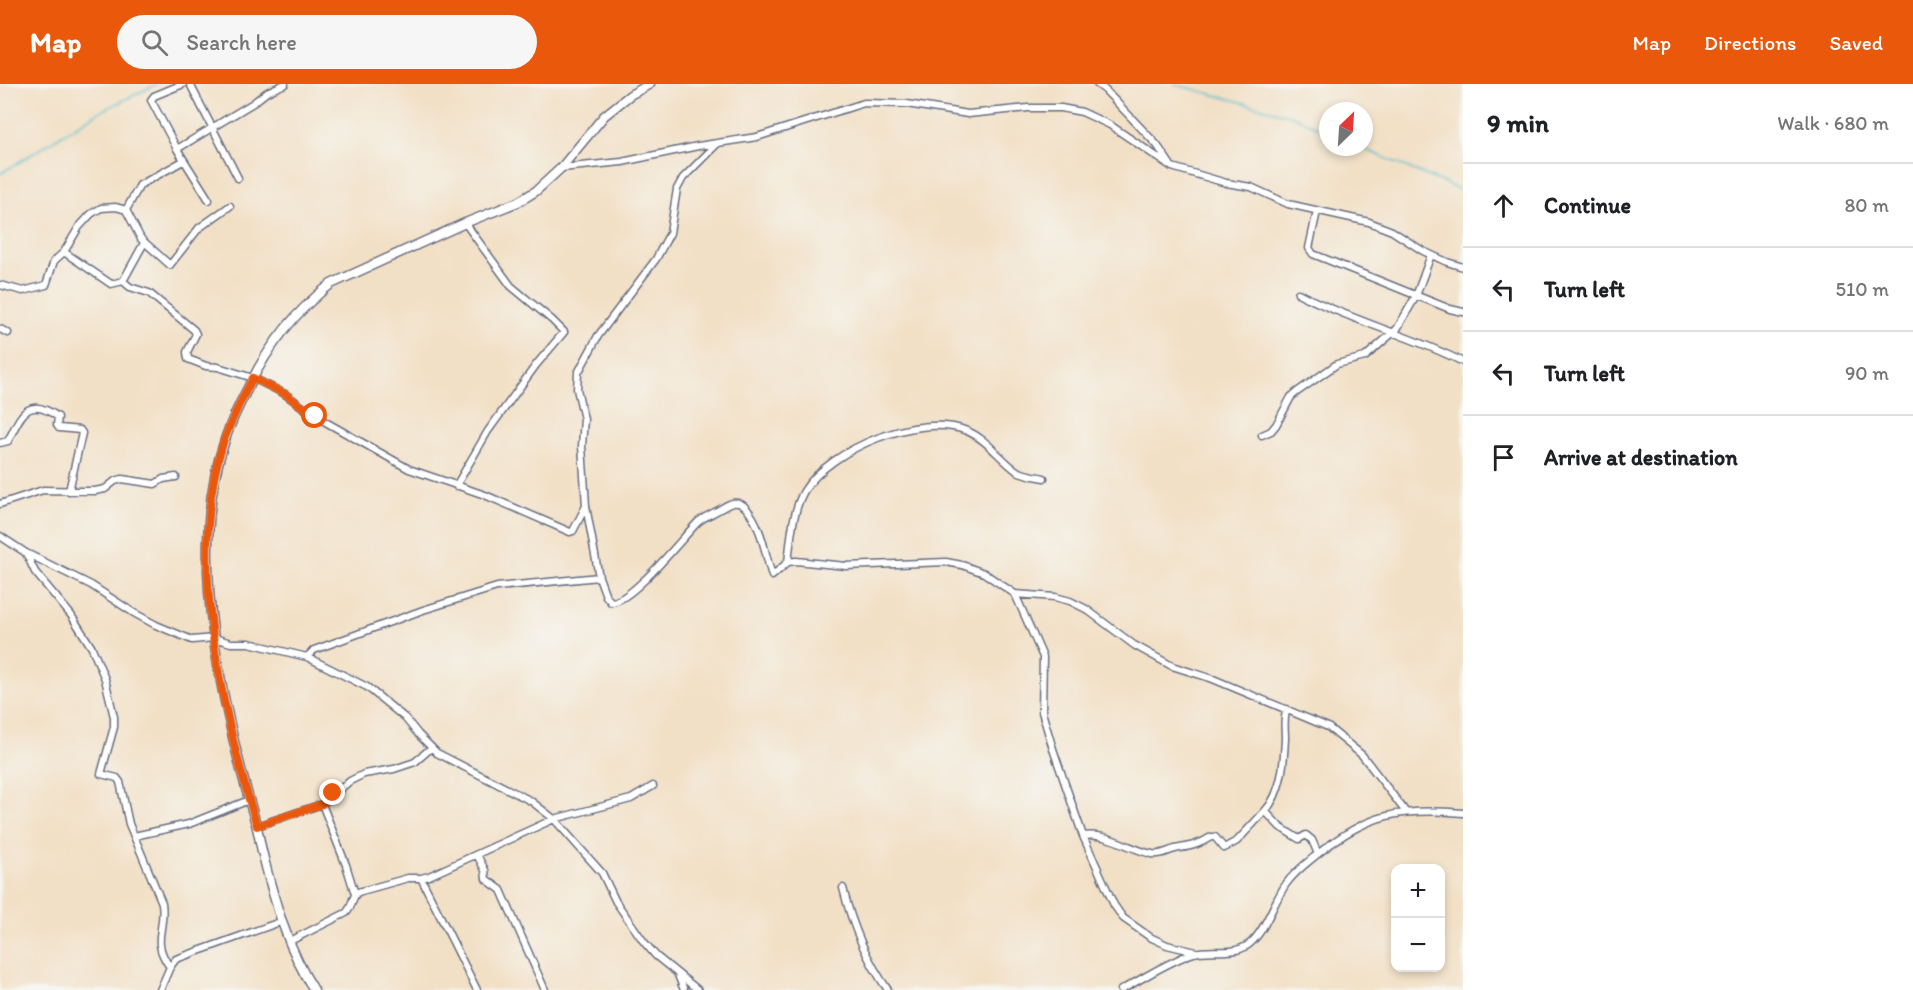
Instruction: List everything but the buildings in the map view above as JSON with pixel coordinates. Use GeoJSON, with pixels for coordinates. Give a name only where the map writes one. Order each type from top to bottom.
{"type":"FeatureCollection","features":[{"type":"Feature","properties":{"kind":"main road"},"geometry":{"type":"LineString","coordinates":[[314,990],[303,973],[282,921],[263,856],[223,692],[214,638],[208,579],[210,514],[216,473],[224,441],[268,351],[307,304],[331,284],[465,223],[518,202],[546,184],[604,116],[630,95],[650,84]]}},
{"type":"Feature","properties":{"kind":"street"},"geometry":{"type":"LineString","coordinates":[[183,84],[154,96],[151,100],[183,161],[209,200]]}},
{"type":"Feature","properties":{"kind":"street"},"geometry":{"type":"LineString","coordinates":[[190,84],[238,178]]}},
{"type":"Feature","properties":{"kind":"street"},"geometry":{"type":"LineString","coordinates":[[177,149],[267,92],[285,84]]}},
{"type":"Feature","properties":{"kind":"street"},"geometry":{"type":"LineString","coordinates":[[1097,84],[1157,145],[1172,167]]}},
{"type":"Feature","properties":{"kind":"street"},"geometry":{"type":"LineString","coordinates":[[561,168],[622,162],[756,137],[864,103],[907,104],[968,114],[1028,108],[1061,108],[1082,112],[1110,125],[1172,167],[1226,183],[1251,187],[1288,204],[1369,222],[1392,231],[1431,255],[1463,267]]}},
{"type":"Feature","properties":{"kind":"street"},"geometry":{"type":"LineString","coordinates":[[717,144],[683,178],[677,189],[670,233],[656,259],[598,336],[578,373],[577,389],[584,419],[582,446],[586,506],[599,578],[611,602],[616,602],[626,596],[699,521],[730,503],[737,502],[746,507],[758,530],[772,576],[788,562],[797,508],[804,492],[817,474],[862,445],[918,426],[940,426],[967,431],[985,442],[1020,472],[1044,478]]}},
{"type":"Feature","properties":{"kind":"street"},"geometry":{"type":"LineString","coordinates":[[126,210],[140,185],[183,161]]}},
{"type":"Feature","properties":{"kind":"street"},"geometry":{"type":"LineString","coordinates":[[126,210],[134,229],[144,243],[170,265],[199,228],[230,206]]}},
{"type":"Feature","properties":{"kind":"street"},"geometry":{"type":"LineString","coordinates":[[0,285],[23,291],[46,285],[54,261],[64,252],[79,227],[97,210],[116,207],[126,210]]}},
{"type":"Feature","properties":{"kind":"street"},"geometry":{"type":"LineString","coordinates":[[1317,211],[1310,252],[1416,296],[1463,312]]}},
{"type":"Feature","properties":{"kind":"street"},"geometry":{"type":"LineString","coordinates":[[456,486],[488,431],[536,365],[564,332],[511,286],[465,223]]}},
{"type":"Feature","properties":{"kind":"street"},"geometry":{"type":"LineString","coordinates":[[64,252],[111,284],[123,281],[144,243]]}},
{"type":"Feature","properties":{"kind":"street"},"geometry":{"type":"LineString","coordinates":[[1263,435],[1276,425],[1291,398],[1297,392],[1337,364],[1365,357],[1403,321],[1416,296],[1431,255]]}},
{"type":"Feature","properties":{"kind":"street"},"geometry":{"type":"LineString","coordinates":[[123,281],[130,287],[148,293],[194,330],[196,333],[187,352],[188,359],[253,378],[285,394],[315,416],[409,469],[485,495],[570,532],[573,531],[586,506]]}},
{"type":"Feature","properties":{"kind":"street"},"geometry":{"type":"LineString","coordinates":[[1298,293],[1323,306],[1433,348],[1463,362]]}},
{"type":"Feature","properties":{"kind":"street"},"geometry":{"type":"LineString","coordinates":[[0,329],[8,333]]}},
{"type":"Feature","properties":{"kind":"street"},"geometry":{"type":"LineString","coordinates":[[0,443],[8,441],[19,416],[28,409],[39,409],[57,416],[59,428],[80,430],[82,433],[69,491]]}},
{"type":"Feature","properties":{"kind":"street"},"geometry":{"type":"LineString","coordinates":[[0,504],[43,490],[105,489],[114,481],[122,479],[155,484],[176,477]]}},
{"type":"Feature","properties":{"kind":"street"},"geometry":{"type":"LineString","coordinates":[[0,536],[26,553],[91,585],[156,625],[192,640],[214,638],[307,657],[367,687],[405,718],[437,753],[531,801],[554,819],[602,873],[616,902],[644,942],[656,956],[698,990]]}},
{"type":"Feature","properties":{"kind":"street"},"geometry":{"type":"LineString","coordinates":[[26,553],[35,572],[85,635],[105,679],[114,717],[114,727],[101,774],[117,778],[120,782],[123,802],[134,836],[162,903],[160,949],[170,967]]}},
{"type":"Feature","properties":{"kind":"street"},"geometry":{"type":"LineString","coordinates":[[788,562],[846,566],[946,562],[984,573],[1015,594],[1055,597],[1070,601],[1086,609],[1134,645],[1172,666],[1213,680],[1328,727],[1342,736],[1362,755],[1406,811]]}},
{"type":"Feature","properties":{"kind":"street"},"geometry":{"type":"LineString","coordinates":[[307,657],[314,650],[385,623],[497,587],[599,578]]}},
{"type":"Feature","properties":{"kind":"street"},"geometry":{"type":"LineString","coordinates":[[1015,594],[1043,657],[1042,712],[1083,836],[1114,905],[1123,918],[1150,937],[1167,945],[1196,952],[1220,952],[1248,945],[1261,929],[1286,883],[1300,868],[1336,839],[1366,822],[1392,813],[1406,811],[1463,813]]}},
{"type":"Feature","properties":{"kind":"street"},"geometry":{"type":"LineString","coordinates":[[1083,836],[1090,834],[1106,838],[1155,855],[1187,848],[1211,837],[1215,837],[1224,848],[1237,841],[1271,804],[1276,793],[1282,770],[1287,709]]}},
{"type":"Feature","properties":{"kind":"street"},"geometry":{"type":"LineString","coordinates":[[257,826],[322,804],[357,777],[415,762],[431,748]]}},
{"type":"Feature","properties":{"kind":"street"},"geometry":{"type":"LineString","coordinates":[[355,894],[408,878],[421,878],[554,819],[631,799],[653,786]]}},
{"type":"Feature","properties":{"kind":"street"},"geometry":{"type":"LineString","coordinates":[[134,836],[194,823],[249,800]]}},
{"type":"Feature","properties":{"kind":"street"},"geometry":{"type":"LineString","coordinates":[[290,941],[346,913],[351,909],[355,894],[322,804]]}},
{"type":"Feature","properties":{"kind":"street"},"geometry":{"type":"LineString","coordinates":[[1265,811],[1280,827],[1299,839],[1306,835],[1312,840],[1318,854]]}},
{"type":"Feature","properties":{"kind":"street"},"geometry":{"type":"LineString","coordinates":[[477,855],[485,870],[486,879],[501,890],[545,990]]}},
{"type":"Feature","properties":{"kind":"street"},"geometry":{"type":"LineString","coordinates":[[421,878],[477,990]]}},
{"type":"Feature","properties":{"kind":"street"},"geometry":{"type":"LineString","coordinates":[[843,888],[850,918],[860,943],[875,972],[888,990]]}},
{"type":"Feature","properties":{"kind":"street"},"geometry":{"type":"LineString","coordinates":[[160,990],[176,959],[282,921]]}},
{"type":"Feature","properties":{"kind":"street"},"geometry":{"type":"LineString","coordinates":[[1121,990],[1196,952]]}},
{"type":"Feature","properties":{"kind":"street"},"geometry":{"type":"LineString","coordinates":[[678,975],[684,990]]}},
{"type":"Feature","properties":{"kind":"waterway"},"geometry":{"type":"LineString","coordinates":[[0,174],[99,112],[157,84]]}},
{"type":"Feature","properties":{"kind":"waterway"},"geometry":{"type":"LineString","coordinates":[[1174,84],[1293,116],[1319,128]]}},
{"type":"Feature","properties":{"kind":"waterway"},"geometry":{"type":"LineString","coordinates":[[1373,153],[1463,191]]}},
{"type":"Feature","properties":{"kind":"route"},"geometry":{"type":"LineString","coordinates":[[315,416],[285,394],[253,378],[224,441],[216,473],[210,514],[208,579],[214,638],[223,692],[257,826],[322,804],[333,793]]}}]}
